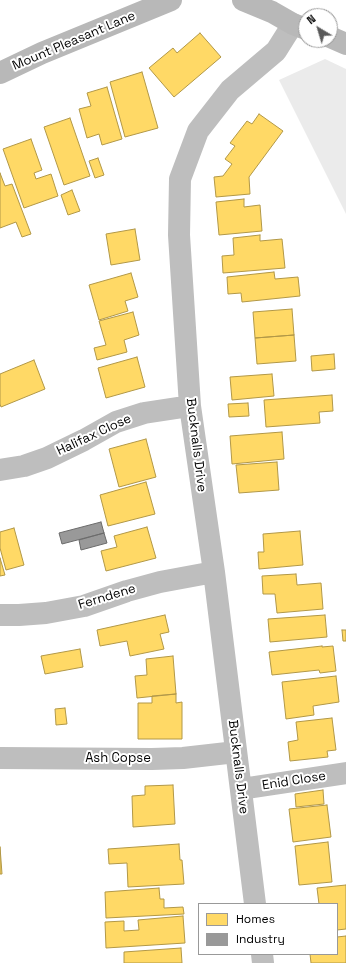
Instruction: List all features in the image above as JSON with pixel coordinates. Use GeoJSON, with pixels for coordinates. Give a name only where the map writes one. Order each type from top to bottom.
{"type":"FeatureCollection","features":[{"type":"Feature","properties":{"kind":"street","name":"Mount Pleasant Lane"},"geometry":{"type":"LineString","coordinates":[[0,73],[42,53],[171,0]]}},
{"type":"Feature","properties":{"kind":"street"},"geometry":{"type":"LineString","coordinates":[[243,0],[298,25]]}},
{"type":"Feature","properties":{"kind":"street","name":"Bucknalls Drive"},"geometry":{"type":"LineString","coordinates":[[256,903],[214,572],[190,406],[179,235],[180,179],[198,131],[230,90],[276,51],[298,28]]}},
{"type":"Feature","properties":{"kind":"street","name":"Halifax Close"},"geometry":{"type":"LineString","coordinates":[[0,470],[24,466],[47,458],[116,422],[144,413],[190,406]]}},
{"type":"Feature","properties":{"kind":"street","name":"Ferndene"},"geometry":{"type":"LineString","coordinates":[[0,614],[19,615],[46,613],[84,606],[126,591],[160,582],[214,572]]}},
{"type":"Feature","properties":{"kind":"street","name":"Ash Copse"},"geometry":{"type":"LineString","coordinates":[[0,758],[152,759],[183,758],[236,752]]}},
{"type":"Feature","properties":{"kind":"street","name":"Enid Close"},"geometry":{"type":"LineString","coordinates":[[241,789],[346,773]]}},
{"type":"Feature","properties":{"kind":"shaded area"},"geometry":{"type":"Polygon","coordinates":[[[325,59],[346,69],[346,214],[279,80],[325,59]]]}},
{"type":"Feature","properties":{"kind":"building: Homes"},"geometry":{"type":"Polygon","coordinates":[[[200,33],[221,57],[174,97],[149,68],[173,48],[177,53],[200,33]]]}},
{"type":"Feature","properties":{"kind":"building: Homes"},"geometry":{"type":"Polygon","coordinates":[[[142,72],[158,128],[125,137],[110,82],[142,72]]]}},
{"type":"Feature","properties":{"kind":"building: Homes"},"geometry":{"type":"Polygon","coordinates":[[[107,87],[122,139],[102,145],[99,134],[87,138],[79,109],[91,106],[87,93],[107,87]]]}},
{"type":"Feature","properties":{"kind":"building: Homes"},"geometry":{"type":"Polygon","coordinates":[[[259,114],[283,131],[249,177],[250,194],[216,197],[214,177],[223,176],[232,164],[225,159],[235,146],[230,143],[247,121],[252,124],[259,114]]]}},
{"type":"Feature","properties":{"kind":"building: Homes"},"geometry":{"type":"Polygon","coordinates":[[[70,118],[90,176],[64,185],[44,127],[70,118]]]}},
{"type":"Feature","properties":{"kind":"building: Homes"},"geometry":{"type":"Polygon","coordinates":[[[31,139],[42,170],[34,173],[36,179],[51,174],[58,196],[24,208],[3,149],[31,139]]]}},
{"type":"Feature","properties":{"kind":"building: Homes"},"geometry":{"type":"Polygon","coordinates":[[[98,158],[104,175],[95,178],[89,161],[98,158]]]}},
{"type":"Feature","properties":{"kind":"building: Homes"},"geometry":{"type":"Polygon","coordinates":[[[0,173],[5,186],[12,184],[31,234],[22,237],[16,222],[0,228],[0,173]]]}},
{"type":"Feature","properties":{"kind":"building: Homes"},"geometry":{"type":"Polygon","coordinates":[[[72,190],[80,211],[68,215],[61,195],[72,190]]]}},
{"type":"Feature","properties":{"kind":"building: Homes"},"geometry":{"type":"Polygon","coordinates":[[[244,199],[244,207],[260,205],[262,231],[219,235],[216,202],[244,199]]]}},
{"type":"Feature","properties":{"kind":"building: Homes"},"geometry":{"type":"Polygon","coordinates":[[[135,229],[140,260],[111,265],[106,234],[135,229]]]}},
{"type":"Feature","properties":{"kind":"building: Homes"},"geometry":{"type":"Polygon","coordinates":[[[260,235],[260,241],[282,239],[285,268],[223,273],[222,256],[234,255],[233,238],[260,235]]]}},
{"type":"Feature","properties":{"kind":"building: Homes"},"geometry":{"type":"Polygon","coordinates":[[[274,272],[275,279],[298,277],[300,296],[242,302],[241,293],[228,294],[227,277],[274,272]]]}},
{"type":"Feature","properties":{"kind":"building: Homes"},"geometry":{"type":"Polygon","coordinates":[[[131,273],[138,297],[125,301],[128,311],[99,320],[89,285],[131,273]]]}},
{"type":"Feature","properties":{"kind":"building: Homes"},"geometry":{"type":"Polygon","coordinates":[[[292,309],[294,335],[255,338],[253,312],[292,309]]]}},
{"type":"Feature","properties":{"kind":"building: Homes"},"geometry":{"type":"Polygon","coordinates":[[[133,312],[139,335],[124,340],[127,352],[97,360],[94,348],[106,345],[99,321],[133,312]]]}},
{"type":"Feature","properties":{"kind":"building: Homes"},"geometry":{"type":"Polygon","coordinates":[[[294,335],[296,361],[257,364],[255,338],[294,335]]]}},
{"type":"Feature","properties":{"kind":"building: Homes"},"geometry":{"type":"Polygon","coordinates":[[[334,354],[335,369],[312,371],[311,356],[334,354]]]}},
{"type":"Feature","properties":{"kind":"building: Homes"},"geometry":{"type":"Polygon","coordinates":[[[137,357],[145,387],[106,398],[98,368],[137,357]]]}},
{"type":"Feature","properties":{"kind":"building: Homes"},"geometry":{"type":"Polygon","coordinates":[[[34,360],[45,389],[1,407],[0,374],[34,360]]]}},
{"type":"Feature","properties":{"kind":"building: Homes"},"geometry":{"type":"Polygon","coordinates":[[[272,374],[274,396],[232,400],[230,377],[272,374]]]}},
{"type":"Feature","properties":{"kind":"building: Homes"},"geometry":{"type":"Polygon","coordinates":[[[332,395],[333,411],[319,412],[320,423],[266,427],[264,400],[332,395]]]}},
{"type":"Feature","properties":{"kind":"building: Homes"},"geometry":{"type":"Polygon","coordinates":[[[248,403],[249,416],[229,417],[228,404],[248,403]]]}},
{"type":"Feature","properties":{"kind":"building: Homes"},"geometry":{"type":"Polygon","coordinates":[[[282,432],[284,459],[232,464],[230,436],[282,432]]]}},
{"type":"Feature","properties":{"kind":"building: Homes"},"geometry":{"type":"Polygon","coordinates":[[[146,439],[156,477],[119,487],[109,449],[146,439]]]}},
{"type":"Feature","properties":{"kind":"building: Homes"},"geometry":{"type":"Polygon","coordinates":[[[277,462],[279,490],[239,493],[236,465],[277,462]]]}},
{"type":"Feature","properties":{"kind":"building: Homes"},"geometry":{"type":"Polygon","coordinates":[[[146,482],[155,514],[108,526],[100,495],[146,482]]]}},
{"type":"Feature","properties":{"kind":"building: Homes"},"geometry":{"type":"Polygon","coordinates":[[[147,527],[156,558],[106,571],[101,551],[117,547],[114,536],[147,527]]]}},
{"type":"Feature","properties":{"kind":"building: Homes"},"geometry":{"type":"Polygon","coordinates":[[[14,528],[24,565],[6,570],[0,548],[0,532],[14,528]]]}},
{"type":"Feature","properties":{"kind":"building: Homes"},"geometry":{"type":"Polygon","coordinates":[[[300,531],[303,565],[259,569],[258,552],[264,552],[263,534],[300,531]]]}},
{"type":"Feature","properties":{"kind":"building: Homes"},"geometry":{"type":"Polygon","coordinates":[[[0,558],[5,575],[0,576],[0,558]]]}},
{"type":"Feature","properties":{"kind":"building: Homes"},"geometry":{"type":"Polygon","coordinates":[[[296,574],[297,585],[321,583],[323,609],[277,613],[275,594],[263,594],[262,576],[296,574]]]}},
{"type":"Feature","properties":{"kind":"building: Homes"},"geometry":{"type":"Polygon","coordinates":[[[165,615],[169,632],[160,634],[164,649],[130,656],[127,641],[100,646],[97,630],[165,615]]]}},
{"type":"Feature","properties":{"kind":"building: Homes"},"geometry":{"type":"Polygon","coordinates":[[[325,615],[327,637],[270,642],[268,619],[325,615]]]}},
{"type":"Feature","properties":{"kind":"building: Homes"},"geometry":{"type":"Polygon","coordinates":[[[342,630],[346,630],[346,641],[343,641],[342,630]]]}},
{"type":"Feature","properties":{"kind":"building: Homes"},"geometry":{"type":"Polygon","coordinates":[[[333,646],[336,671],[320,673],[319,670],[272,675],[269,652],[333,646]]]}},
{"type":"Feature","properties":{"kind":"building: Homes"},"geometry":{"type":"Polygon","coordinates":[[[80,649],[83,667],[45,674],[41,656],[80,649]]]}},
{"type":"Feature","properties":{"kind":"building: Homes"},"geometry":{"type":"Polygon","coordinates":[[[173,656],[176,694],[137,698],[135,676],[147,675],[146,659],[173,656]]]}},
{"type":"Feature","properties":{"kind":"building: Homes"},"geometry":{"type":"Polygon","coordinates":[[[336,676],[339,702],[313,706],[314,715],[286,719],[282,682],[336,676]]]}},
{"type":"Feature","properties":{"kind":"building: Homes"},"geometry":{"type":"Polygon","coordinates":[[[176,694],[176,703],[182,702],[182,739],[138,739],[138,703],[152,703],[152,696],[176,694]]]}},
{"type":"Feature","properties":{"kind":"building: Homes"},"geometry":{"type":"Polygon","coordinates":[[[65,708],[67,724],[56,725],[55,709],[65,708]]]}},
{"type":"Feature","properties":{"kind":"building: Homes"},"geometry":{"type":"Polygon","coordinates":[[[332,718],[336,750],[327,751],[328,757],[290,761],[288,742],[298,740],[296,722],[332,718]]]}},
{"type":"Feature","properties":{"kind":"building: Homes"},"geometry":{"type":"Polygon","coordinates":[[[173,785],[175,824],[133,827],[132,796],[145,795],[145,786],[173,785]]]}},
{"type":"Feature","properties":{"kind":"building: Homes"},"geometry":{"type":"Polygon","coordinates":[[[323,790],[324,804],[296,807],[295,794],[323,790]]]}},
{"type":"Feature","properties":{"kind":"building: Homes"},"geometry":{"type":"Polygon","coordinates":[[[327,805],[331,837],[293,842],[289,809],[327,805]]]}},
{"type":"Feature","properties":{"kind":"building: Homes"},"geometry":{"type":"Polygon","coordinates":[[[328,842],[332,882],[299,885],[295,846],[328,842]]]}},
{"type":"Feature","properties":{"kind":"building: Homes"},"geometry":{"type":"Polygon","coordinates":[[[179,844],[184,884],[128,887],[127,863],[109,864],[108,849],[179,844]]]}},
{"type":"Feature","properties":{"kind":"building: Homes"},"geometry":{"type":"Polygon","coordinates":[[[0,847],[2,874],[0,874],[0,847]]]}},
{"type":"Feature","properties":{"kind":"building: Homes"},"geometry":{"type":"Polygon","coordinates":[[[346,885],[346,929],[338,930],[338,903],[319,903],[317,888],[346,885]]]}},
{"type":"Feature","properties":{"kind":"building: Homes"},"geometry":{"type":"Polygon","coordinates":[[[159,888],[160,899],[164,899],[164,908],[183,907],[184,914],[106,918],[105,892],[159,888]]]}},
{"type":"Feature","properties":{"kind":"building: Homes"},"geometry":{"type":"Polygon","coordinates":[[[183,916],[185,943],[106,948],[105,922],[124,921],[124,931],[139,930],[138,920],[183,916]]]}},
{"type":"Feature","properties":{"kind":"building: Homes"},"geometry":{"type":"Polygon","coordinates":[[[346,936],[346,963],[311,963],[310,955],[338,955],[338,937],[346,936]]]}},
{"type":"Feature","properties":{"kind":"building: Homes"},"geometry":{"type":"Polygon","coordinates":[[[181,948],[182,963],[124,963],[124,952],[181,948]]]}},
{"type":"Feature","properties":{"kind":"building: Industry"},"geometry":{"type":"Polygon","coordinates":[[[101,522],[104,533],[62,544],[59,533],[101,522]]]}},
{"type":"Feature","properties":{"kind":"building: Industry"},"geometry":{"type":"Polygon","coordinates":[[[104,533],[107,543],[81,550],[79,540],[104,533]]]}}]}
